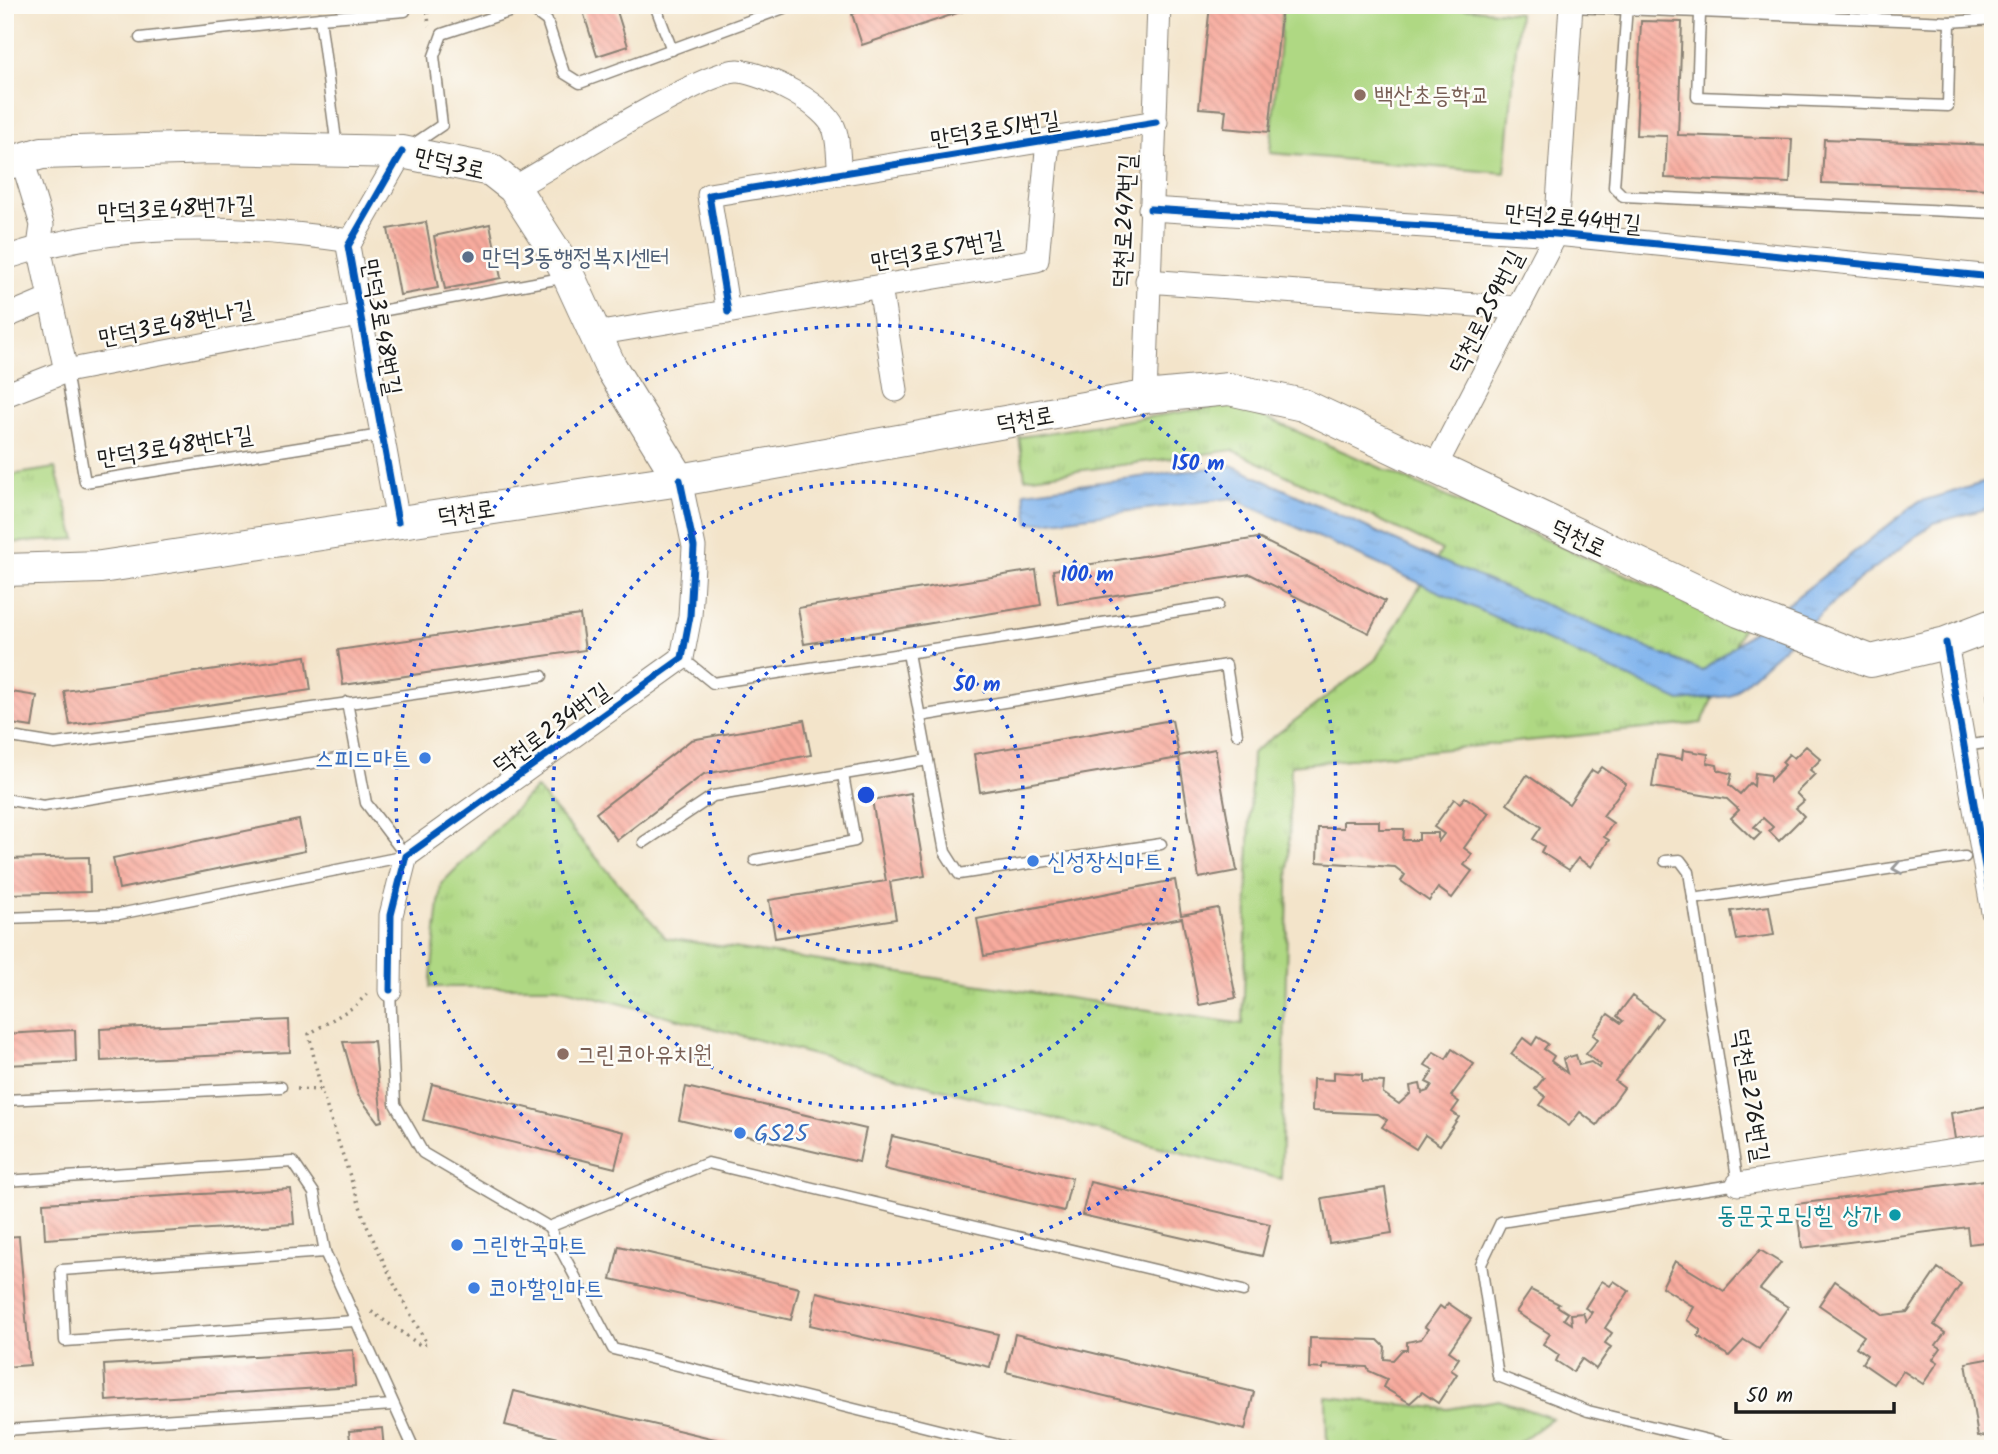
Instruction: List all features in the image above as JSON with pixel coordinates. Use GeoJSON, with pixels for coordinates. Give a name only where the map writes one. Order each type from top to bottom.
{"type":"FeatureCollection","features":[{"type":"Feature","properties":{"kind":"main road","name":"만덕3로"},"geometry":{"type":"LineString","coordinates":[[14,161],[42,153],[175,149],[337,150],[402,152],[492,170],[514,188],[569,277],[610,366],[680,480]]}},
{"type":"Feature","properties":{"kind":"main road","name":"덕천로"},"geometry":{"type":"LineString","coordinates":[[5,570],[101,567],[680,480],[1145,397],[1229,389],[1303,405],[1739,611],[1871,661],[1946,643],[1993,625]]}},
{"type":"Feature","properties":{"kind":"street","name":"덕천로247번길"},"geometry":{"type":"LineString","coordinates":[[1145,397],[1147,281],[1159,5]]}},
{"type":"Feature","properties":{"kind":"street","name":"덕천로259번길"},"geometry":{"type":"LineString","coordinates":[[1434,469],[1556,234],[1571,6]]}},
{"type":"Feature","properties":{"kind":"street"},"geometry":{"type":"LineString","coordinates":[[514,188],[698,83],[737,71],[776,82],[806,98],[835,129],[839,174],[709,195],[728,312]]}},
{"type":"Feature","properties":{"kind":"street","name":"만덕3로51번길"},"geometry":{"type":"LineString","coordinates":[[839,174],[1156,122]]}},
{"type":"Feature","properties":{"kind":"street","name":"만덕3로57번길"},"geometry":{"type":"LineString","coordinates":[[596,334],[1037,260],[1048,140]]}},
{"type":"Feature","properties":{"kind":"street","name":"만덕3로48번길"},"geometry":{"type":"LineString","coordinates":[[398,522],[348,246],[402,152]]}},
{"type":"Feature","properties":{"kind":"street"},"geometry":{"type":"LineString","coordinates":[[14,161],[42,225],[39,247],[66,371]]}},
{"type":"Feature","properties":{"kind":"street","name":"만덕2로44번길"},"geometry":{"type":"LineString","coordinates":[[1150,209],[1556,234],[1993,277]]}},
{"type":"Feature","properties":{"kind":"street","name":"만덕3로48번가길"},"geometry":{"type":"LineString","coordinates":[[5,258],[39,247],[126,231],[274,229],[351,241]]}},
{"type":"Feature","properties":{"kind":"street"},"geometry":{"type":"LineString","coordinates":[[1147,281],[1517,309]]}},
{"type":"Feature","properties":{"kind":"street"},"geometry":{"type":"LineString","coordinates":[[880,287],[896,390]]}},
{"type":"Feature","properties":{"kind":"street"},"geometry":{"type":"LineString","coordinates":[[5,317],[50,298]]}},
{"type":"Feature","properties":{"kind":"street","name":"만덕3로48번나길"},"geometry":{"type":"LineString","coordinates":[[5,395],[66,371],[359,314]]}},
{"type":"Feature","properties":{"kind":"street"},"geometry":{"type":"LineString","coordinates":[[680,480],[694,547],[690,615],[682,657]]}},
{"type":"Feature","properties":{"kind":"street"},"geometry":{"type":"LineString","coordinates":[[1946,643],[1993,912]]}},
{"type":"Feature","properties":{"kind":"street","name":"덕천로234번길"},"geometry":{"type":"LineString","coordinates":[[406,856],[682,657]]}},
{"type":"Feature","properties":{"kind":"street"},"geometry":{"type":"LineString","coordinates":[[390,980],[391,915],[406,856]]}},
{"type":"Feature","properties":{"kind":"street","name":"덕천로276번길"},"geometry":{"type":"LineString","coordinates":[[1738,1184],[1993,1145]]}},
{"type":"Feature","properties":{"kind":"lane"},"geometry":{"type":"LineString","coordinates":[[655,5],[672,50]]}},
{"type":"Feature","properties":{"kind":"lane"},"geometry":{"type":"LineString","coordinates":[[759,5],[763,16]]}},
{"type":"Feature","properties":{"kind":"lane"},"geometry":{"type":"LineString","coordinates":[[402,152],[442,125],[433,56],[442,34],[527,6],[547,20],[564,73],[580,83],[792,5]]}},
{"type":"Feature","properties":{"kind":"lane"},"geometry":{"type":"LineString","coordinates":[[1571,6],[1700,14],[1950,22],[1993,19]]}},
{"type":"Feature","properties":{"kind":"lane"},"geometry":{"type":"LineString","coordinates":[[1627,8],[1614,187],[1623,196],[1993,213]]}},
{"type":"Feature","properties":{"kind":"lane"},"geometry":{"type":"LineString","coordinates":[[140,38],[405,11]]}},
{"type":"Feature","properties":{"kind":"lane"},"geometry":{"type":"LineString","coordinates":[[1700,14],[1697,97],[1934,106],[1948,106],[1950,22]]}},
{"type":"Feature","properties":{"kind":"lane"},"geometry":{"type":"LineString","coordinates":[[320,18],[337,150]]}},
{"type":"Feature","properties":{"kind":"lane"},"geometry":{"type":"LineString","coordinates":[[359,314],[569,277]]}},
{"type":"Feature","properties":{"kind":"lane","name":"만덕3로48번다길"},"geometry":{"type":"LineString","coordinates":[[66,371],[85,482],[382,435]]}},
{"type":"Feature","properties":{"kind":"lane"},"geometry":{"type":"LineString","coordinates":[[682,657],[713,683],[1217,606]]}},
{"type":"Feature","properties":{"kind":"lane"},"geometry":{"type":"LineString","coordinates":[[908,653],[945,852],[959,874],[1161,844]]}},
{"type":"Feature","properties":{"kind":"lane"},"geometry":{"type":"LineString","coordinates":[[920,716],[1226,665],[1237,734]]}},
{"type":"Feature","properties":{"kind":"lane"},"geometry":{"type":"LineString","coordinates":[[5,736],[55,744],[542,676]]}},
{"type":"Feature","properties":{"kind":"lane"},"geometry":{"type":"LineString","coordinates":[[5,918],[118,914],[406,856],[366,803],[347,702]]}},
{"type":"Feature","properties":{"kind":"lane"},"geometry":{"type":"LineString","coordinates":[[1962,746],[1993,742]]}},
{"type":"Feature","properties":{"kind":"lane"},"geometry":{"type":"LineString","coordinates":[[5,799],[43,806],[356,756]]}},
{"type":"Feature","properties":{"kind":"lane"},"geometry":{"type":"LineString","coordinates":[[644,842],[713,796],[928,760]]}},
{"type":"Feature","properties":{"kind":"lane"},"geometry":{"type":"LineString","coordinates":[[755,860],[855,841],[843,775]]}},
{"type":"Feature","properties":{"kind":"lane"},"geometry":{"type":"LineString","coordinates":[[1693,899],[1965,857]]}},
{"type":"Feature","properties":{"kind":"lane","name":"덕천로276번길"},"geometry":{"type":"LineString","coordinates":[[1665,861],[1680,860],[1689,872],[1738,1184]]}},
{"type":"Feature","properties":{"kind":"lane"},"geometry":{"type":"LineString","coordinates":[[390,980],[395,1104],[423,1153],[549,1227],[613,1349],[1015,1449]]}},
{"type":"Feature","properties":{"kind":"lane"},"geometry":{"type":"LineString","coordinates":[[5,1100],[281,1087]]}},
{"type":"Feature","properties":{"kind":"lane"},"geometry":{"type":"LineString","coordinates":[[5,1181],[293,1162],[314,1193],[325,1252],[414,1449]]}},
{"type":"Feature","properties":{"kind":"lane"},"geometry":{"type":"LineString","coordinates":[[549,1227],[708,1163],[1243,1291]]}},
{"type":"Feature","properties":{"kind":"lane"},"geometry":{"type":"LineString","coordinates":[[1738,1184],[1501,1222],[1481,1264],[1498,1376],[1588,1412],[1745,1449]]}},
{"type":"Feature","properties":{"kind":"lane"},"geometry":{"type":"LineString","coordinates":[[325,1252],[61,1270],[65,1341],[354,1321]]}},
{"type":"Feature","properties":{"kind":"lane"},"geometry":{"type":"LineString","coordinates":[[5,1430],[393,1405]]}},
{"type":"Feature","properties":{"kind":"path"},"geometry":{"type":"LineString","coordinates":[[340,1290],[420,1345],[427,1344],[395,1286],[366,1224],[321,1090],[309,1034],[355,1006],[390,980]]}},
{"type":"Feature","properties":{"kind":"path"},"geometry":{"type":"LineString","coordinates":[[281,1087],[321,1090]]}},
{"type":"Feature","properties":{"kind":"green space"},"geometry":{"type":"Polygon","coordinates":[[[1283,5],[1428,5],[1519,13],[1505,173],[1270,153],[1283,5]]]}},
{"type":"Feature","properties":{"kind":"green space"},"geometry":{"type":"Polygon","coordinates":[[[1234,404],[1743,626],[1702,723],[1291,765],[1281,1179],[558,987],[430,987],[441,884],[536,788],[666,938],[1243,1024],[1252,753],[1375,660],[1442,550],[1233,450],[1025,478],[1019,437],[1234,404]]]}},
{"type":"Feature","properties":{"kind":"green space"},"geometry":{"type":"Polygon","coordinates":[[[55,468],[76,539],[5,543],[5,476],[55,468]]]}},
{"type":"Feature","properties":{"kind":"green space"},"geometry":{"type":"Polygon","coordinates":[[[1326,1397],[1448,1409],[1499,1400],[1552,1418],[1510,1449],[1327,1449],[1326,1397]]]}},
{"type":"Feature","properties":{"kind":"water"},"geometry":{"type":"Polygon","coordinates":[[[1231,465],[1427,555],[1702,671],[1918,502],[1993,480],[1993,507],[1934,523],[1854,584],[1730,696],[1680,701],[1232,498],[1029,524],[1024,492],[1231,465]]]}},
{"type":"Feature","properties":{"kind":"building"},"geometry":{"type":"Polygon","coordinates":[[[581,5],[615,5],[628,46],[597,56],[581,5]]]}},
{"type":"Feature","properties":{"kind":"building"},"geometry":{"type":"Polygon","coordinates":[[[879,5],[978,6],[862,45],[852,14],[879,5]]]}},
{"type":"Feature","properties":{"kind":"building"},"geometry":{"type":"Polygon","coordinates":[[[1210,5],[1282,5],[1269,132],[1224,128],[1226,110],[1199,108],[1210,5]]]}},
{"type":"Feature","properties":{"kind":"building"},"geometry":{"type":"Polygon","coordinates":[[[1641,21],[1682,22],[1678,135],[1792,139],[1790,183],[1665,178],[1667,136],[1636,135],[1641,21]]]}},
{"type":"Feature","properties":{"kind":"building"},"geometry":{"type":"Polygon","coordinates":[[[1824,139],[1993,145],[1992,189],[1822,183],[1824,139]]]}},
{"type":"Feature","properties":{"kind":"building"},"geometry":{"type":"Polygon","coordinates":[[[426,222],[438,288],[400,295],[388,229],[426,222]]]}},
{"type":"Feature","properties":{"kind":"building","name":"만덕3동행정복지센터"},"geometry":{"type":"Polygon","coordinates":[[[490,224],[501,278],[445,289],[434,236],[490,224]]]}},
{"type":"Feature","properties":{"kind":"building"},"geometry":{"type":"Polygon","coordinates":[[[1258,538],[1385,601],[1369,633],[1250,574],[1058,604],[1053,570],[1258,538]]]}},
{"type":"Feature","properties":{"kind":"building"},"geometry":{"type":"Polygon","coordinates":[[[1036,570],[1041,605],[804,644],[798,608],[1036,570]]]}},
{"type":"Feature","properties":{"kind":"building"},"geometry":{"type":"Polygon","coordinates":[[[580,615],[585,650],[343,685],[338,650],[580,615]]]}},
{"type":"Feature","properties":{"kind":"building"},"geometry":{"type":"Polygon","coordinates":[[[306,656],[311,690],[70,725],[64,691],[306,656]]]}},
{"type":"Feature","properties":{"kind":"building"},"geometry":{"type":"Polygon","coordinates":[[[5,691],[37,696],[32,727],[5,723],[5,691]]]}},
{"type":"Feature","properties":{"kind":"building"},"geometry":{"type":"Polygon","coordinates":[[[1993,694],[1993,725],[1991,725],[1987,695],[1993,694]]]}},
{"type":"Feature","properties":{"kind":"building"},"geometry":{"type":"Polygon","coordinates":[[[804,720],[811,755],[704,774],[617,840],[596,813],[691,740],[804,720]]]}},
{"type":"Feature","properties":{"kind":"building"},"geometry":{"type":"Polygon","coordinates":[[[1172,720],[1179,756],[1215,749],[1237,871],[1199,878],[1179,758],[980,792],[974,754],[1172,720]]]}},
{"type":"Feature","properties":{"kind":"building"},"geometry":{"type":"Polygon","coordinates":[[[1806,746],[1821,759],[1810,770],[1815,774],[1796,793],[1804,801],[1796,808],[1804,816],[1779,841],[1769,831],[1773,827],[1763,818],[1754,827],[1761,833],[1754,840],[1731,818],[1739,810],[1727,799],[1652,787],[1657,755],[1682,759],[1683,750],[1708,754],[1707,763],[1717,765],[1718,770],[1732,774],[1729,785],[1740,794],[1750,783],[1754,786],[1755,773],[1770,775],[1770,781],[1785,765],[1782,762],[1789,754],[1794,758],[1806,746]]]}},
{"type":"Feature","properties":{"kind":"building"},"geometry":{"type":"Polygon","coordinates":[[[1602,767],[1626,784],[1603,816],[1613,823],[1604,837],[1609,840],[1591,867],[1578,858],[1569,870],[1541,852],[1544,846],[1533,839],[1541,827],[1507,804],[1527,775],[1569,804],[1592,770],[1597,773],[1602,767]]]}},
{"type":"Feature","properties":{"kind":"building"},"geometry":{"type":"Polygon","coordinates":[[[911,793],[925,876],[890,882],[896,919],[775,938],[769,900],[886,881],[872,800],[911,793]]]}},
{"type":"Feature","properties":{"kind":"building"},"geometry":{"type":"Polygon","coordinates":[[[1465,797],[1489,813],[1464,848],[1472,854],[1464,865],[1472,871],[1452,898],[1438,888],[1429,901],[1401,881],[1405,875],[1395,867],[1317,862],[1318,828],[1343,828],[1343,821],[1379,821],[1379,829],[1404,829],[1403,840],[1419,840],[1419,833],[1438,833],[1438,842],[1444,834],[1434,827],[1454,799],[1460,803],[1465,797]]]}},
{"type":"Feature","properties":{"kind":"building"},"geometry":{"type":"Polygon","coordinates":[[[299,820],[305,851],[119,889],[113,858],[299,820]]]}},
{"type":"Feature","properties":{"kind":"building"},"geometry":{"type":"Polygon","coordinates":[[[89,857],[90,892],[5,894],[5,859],[89,857]]]}},
{"type":"Feature","properties":{"kind":"building"},"geometry":{"type":"Polygon","coordinates":[[[1175,880],[1181,915],[1218,908],[1236,998],[1199,1005],[1182,918],[984,956],[977,919],[1175,880]]]}},
{"type":"Feature","properties":{"kind":"building"},"geometry":{"type":"Polygon","coordinates":[[[1769,906],[1774,935],[1737,940],[1731,911],[1769,906]]]}},
{"type":"Feature","properties":{"kind":"building"},"geometry":{"type":"Polygon","coordinates":[[[1632,996],[1662,1018],[1615,1081],[1624,1088],[1597,1125],[1580,1112],[1569,1126],[1540,1105],[1546,1097],[1535,1089],[1544,1078],[1511,1054],[1523,1038],[1532,1045],[1537,1037],[1548,1044],[1544,1049],[1554,1056],[1551,1061],[1567,1073],[1563,1059],[1576,1055],[1579,1065],[1591,1062],[1599,1068],[1601,1065],[1586,1054],[1598,1039],[1593,1035],[1608,1014],[1621,1023],[1623,1021],[1617,1016],[1632,996]]]}},
{"type":"Feature","properties":{"kind":"building"},"geometry":{"type":"Polygon","coordinates":[[[289,1020],[290,1052],[101,1061],[100,1029],[289,1020]]]}},
{"type":"Feature","properties":{"kind":"building"},"geometry":{"type":"Polygon","coordinates":[[[75,1030],[76,1062],[5,1065],[5,1034],[75,1030]]]}},
{"type":"Feature","properties":{"kind":"building"},"geometry":{"type":"Polygon","coordinates":[[[374,1041],[382,1121],[378,1122],[358,1095],[343,1042],[374,1041]]]}},
{"type":"Feature","properties":{"kind":"building"},"geometry":{"type":"Polygon","coordinates":[[[1452,1049],[1474,1064],[1451,1096],[1459,1102],[1452,1112],[1459,1117],[1440,1145],[1425,1135],[1416,1149],[1382,1127],[1387,1120],[1378,1114],[1312,1111],[1313,1079],[1334,1080],[1334,1072],[1362,1074],[1362,1081],[1384,1082],[1383,1093],[1399,1104],[1411,1093],[1410,1086],[1420,1084],[1422,1093],[1428,1091],[1432,1085],[1426,1082],[1434,1070],[1425,1065],[1434,1052],[1446,1059],[1452,1049]]]}},
{"type":"Feature","properties":{"kind":"building"},"geometry":{"type":"Polygon","coordinates":[[[432,1084],[624,1132],[615,1168],[423,1120],[432,1084]]]}},
{"type":"Feature","properties":{"kind":"building"},"geometry":{"type":"Polygon","coordinates":[[[686,1087],[866,1129],[859,1162],[679,1120],[686,1087]]]}},
{"type":"Feature","properties":{"kind":"building"},"geometry":{"type":"Polygon","coordinates":[[[1993,1105],[1993,1134],[1955,1139],[1951,1113],[1993,1105]]]}},
{"type":"Feature","properties":{"kind":"building"},"geometry":{"type":"Polygon","coordinates":[[[892,1136],[1072,1178],[1064,1211],[884,1169],[892,1136]]]}},
{"type":"Feature","properties":{"kind":"building","name":"동문굿모닝힐 상가"},"geometry":{"type":"Polygon","coordinates":[[[1993,1179],[1993,1241],[1969,1244],[1967,1227],[1802,1248],[1796,1204],[1993,1179]]]}},
{"type":"Feature","properties":{"kind":"building"},"geometry":{"type":"Polygon","coordinates":[[[1090,1182],[1270,1224],[1262,1256],[1082,1215],[1090,1182]]]}},
{"type":"Feature","properties":{"kind":"building"},"geometry":{"type":"Polygon","coordinates":[[[1385,1188],[1392,1233],[1329,1243],[1322,1198],[1385,1188]]]}},
{"type":"Feature","properties":{"kind":"building"},"geometry":{"type":"Polygon","coordinates":[[[291,1189],[294,1224],[45,1239],[43,1203],[291,1189]]]}},
{"type":"Feature","properties":{"kind":"building"},"geometry":{"type":"Polygon","coordinates":[[[19,1236],[30,1365],[5,1367],[5,1237],[19,1236]]]}},
{"type":"Feature","properties":{"kind":"building"},"geometry":{"type":"Polygon","coordinates":[[[619,1246],[799,1288],[791,1320],[611,1279],[619,1246]]]}},
{"type":"Feature","properties":{"kind":"building"},"geometry":{"type":"Polygon","coordinates":[[[1760,1250],[1781,1263],[1760,1289],[1788,1307],[1759,1349],[1744,1340],[1729,1356],[1698,1336],[1701,1330],[1687,1320],[1694,1307],[1662,1287],[1675,1261],[1724,1291],[1760,1250]]]}},
{"type":"Feature","properties":{"kind":"building"},"geometry":{"type":"Polygon","coordinates":[[[1938,1268],[1961,1284],[1934,1325],[1945,1333],[1936,1345],[1941,1348],[1933,1359],[1938,1362],[1923,1384],[1903,1371],[1894,1385],[1862,1363],[1867,1355],[1856,1347],[1864,1336],[1819,1305],[1835,1281],[1884,1315],[1908,1312],[1938,1268]]]}},
{"type":"Feature","properties":{"kind":"building"},"geometry":{"type":"Polygon","coordinates":[[[1602,1281],[1610,1286],[1614,1281],[1629,1291],[1605,1328],[1612,1333],[1605,1343],[1611,1347],[1596,1369],[1582,1359],[1573,1372],[1556,1361],[1559,1355],[1543,1344],[1550,1334],[1516,1312],[1531,1290],[1559,1304],[1557,1306],[1568,1313],[1564,1319],[1572,1324],[1571,1314],[1583,1313],[1586,1321],[1592,1312],[1585,1308],[1602,1281]]]}},
{"type":"Feature","properties":{"kind":"building"},"geometry":{"type":"Polygon","coordinates":[[[817,1292],[998,1334],[990,1367],[810,1325],[817,1292]]]}},
{"type":"Feature","properties":{"kind":"building"},"geometry":{"type":"Polygon","coordinates":[[[1448,1303],[1471,1319],[1449,1351],[1459,1358],[1451,1370],[1457,1374],[1438,1403],[1422,1392],[1410,1403],[1383,1387],[1387,1379],[1369,1371],[1367,1367],[1323,1365],[1323,1369],[1309,1368],[1310,1338],[1378,1340],[1385,1347],[1384,1359],[1393,1360],[1402,1350],[1407,1350],[1407,1342],[1421,1339],[1428,1329],[1425,1327],[1440,1306],[1444,1309],[1448,1303]]]}},
{"type":"Feature","properties":{"kind":"building"},"geometry":{"type":"Polygon","coordinates":[[[1015,1334],[1254,1392],[1245,1430],[1006,1372],[1015,1334]]]}},
{"type":"Feature","properties":{"kind":"building"},"geometry":{"type":"Polygon","coordinates":[[[353,1350],[355,1386],[106,1401],[104,1365],[353,1350]]]}},
{"type":"Feature","properties":{"kind":"building"},"geometry":{"type":"Polygon","coordinates":[[[1993,1358],[1993,1435],[1978,1437],[1966,1363],[1993,1358]]]}},
{"type":"Feature","properties":{"kind":"building"},"geometry":{"type":"Polygon","coordinates":[[[514,1391],[736,1444],[735,1449],[604,1449],[505,1425],[514,1391]]]}},
{"type":"Feature","properties":{"kind":"building"},"geometry":{"type":"Polygon","coordinates":[[[382,1428],[384,1449],[351,1449],[349,1431],[382,1428]]]}},
{"type":"Feature","properties":{"kind":"cycle path"},"geometry":{"type":"LineString","coordinates":[[728,312],[709,195],[1156,122]]}},
{"type":"Feature","properties":{"kind":"cycle path"},"geometry":{"type":"LineString","coordinates":[[398,522],[348,246],[402,152]]}},
{"type":"Feature","properties":{"kind":"cycle path"},"geometry":{"type":"LineString","coordinates":[[1150,209],[1556,234],[1993,277]]}},
{"type":"Feature","properties":{"kind":"cycle path"},"geometry":{"type":"LineString","coordinates":[[390,990],[391,915],[406,856],[682,658],[690,616],[694,547],[680,480]]}},
{"type":"Feature","properties":{"kind":"cycle path"},"geometry":{"type":"LineString","coordinates":[[1946,643],[1993,912]]}},
{"type":"Feature","properties":{"kind":"place","name":"백산초등학교"},"geometry":{"type":"Point","coordinates":[1360,95]}},
{"type":"Feature","properties":{"kind":"place","name":"만덕3동행정복지센터"},"geometry":{"type":"Point","coordinates":[468,257]}},
{"type":"Feature","properties":{"kind":"place","name":"스피드마트"},"geometry":{"type":"Point","coordinates":[425,758]}},
{"type":"Feature","properties":{"kind":"place","name":"신성장식마트"},"geometry":{"type":"Point","coordinates":[1033,861]}},
{"type":"Feature","properties":{"kind":"place","name":"그린코아유치원"},"geometry":{"type":"Point","coordinates":[563,1054]}},
{"type":"Feature","properties":{"kind":"place","name":"GS25"},"geometry":{"type":"Point","coordinates":[740,1133]}},
{"type":"Feature","properties":{"kind":"place","name":"동문굿모닝힐 상가"},"geometry":{"type":"Point","coordinates":[1895,1215]}},
{"type":"Feature","properties":{"kind":"place","name":"그린한국마트"},"geometry":{"type":"Point","coordinates":[457,1245]}},
{"type":"Feature","properties":{"kind":"place","name":"코아할인마트"},"geometry":{"type":"Point","coordinates":[474,1288]}}]}
